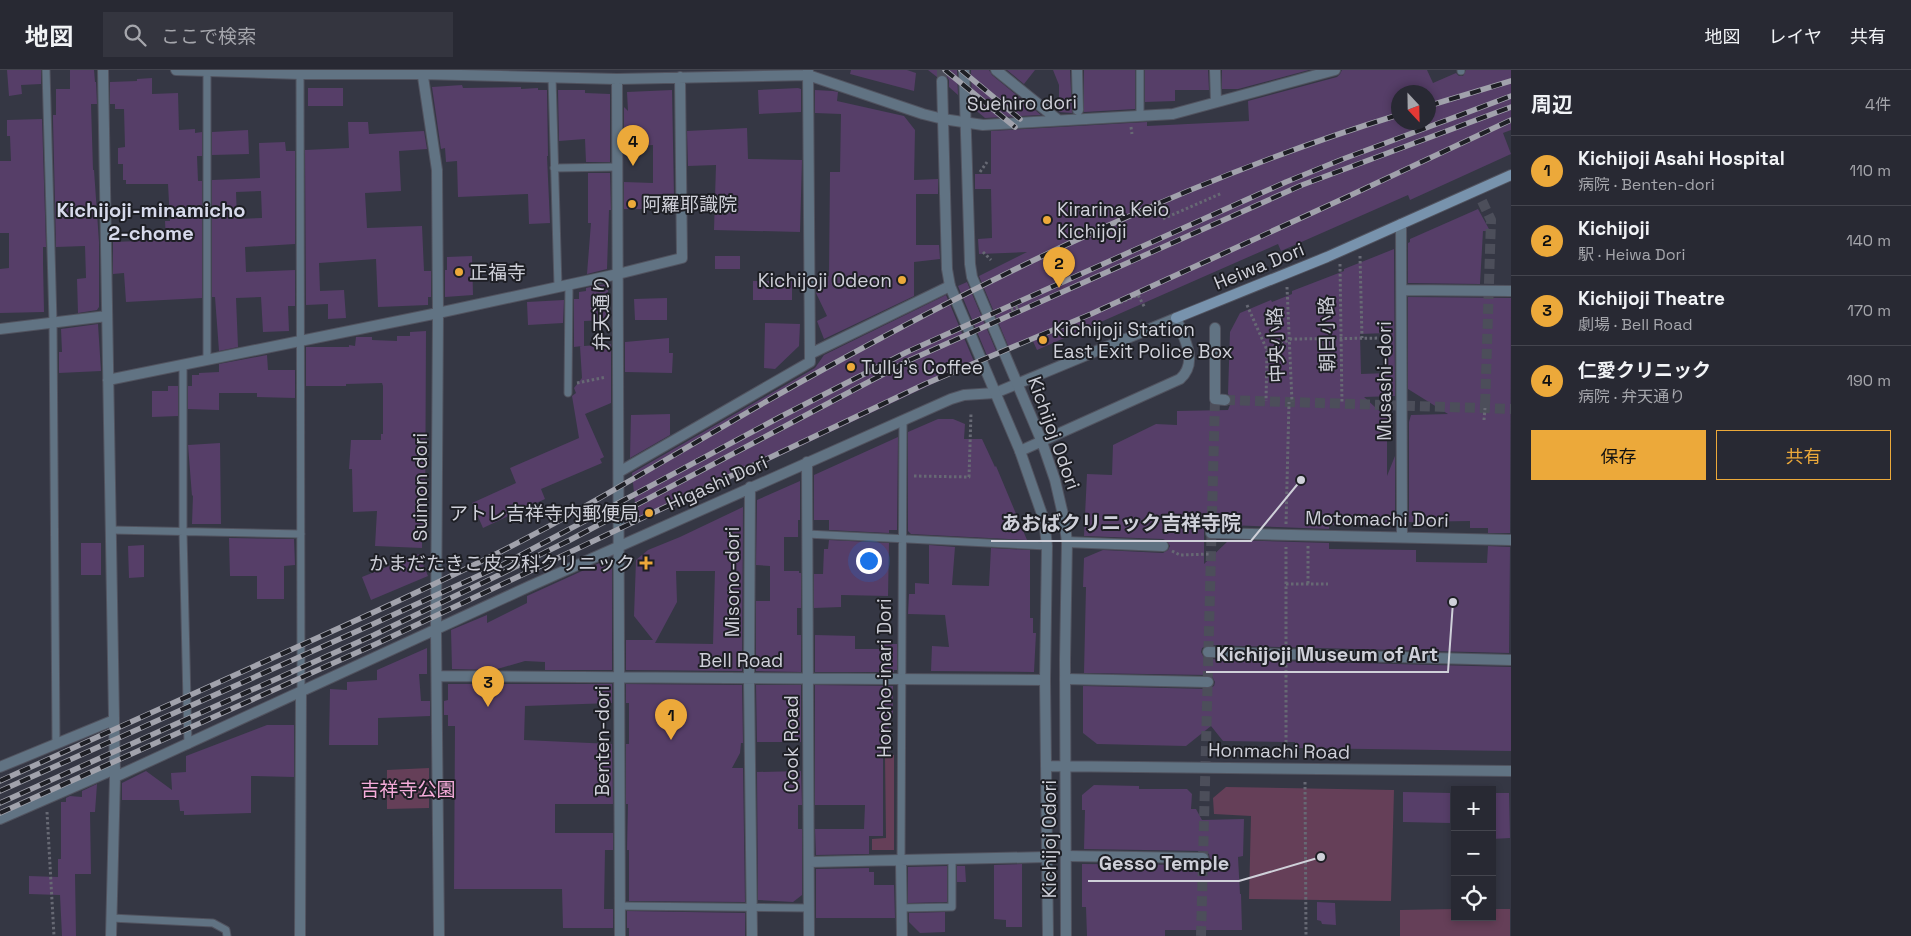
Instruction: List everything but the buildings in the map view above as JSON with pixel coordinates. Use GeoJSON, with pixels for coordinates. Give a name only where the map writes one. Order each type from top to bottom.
{"type":"FeatureCollection","features":[{"type":"Feature","properties":{"kind":"main road","name":"Heiwa Dori"},"geometry":{"type":"LineString","coordinates":[[1176,318],[1327,257],[1511,175]]}},
{"type":"Feature","properties":{"kind":"street"},"geometry":{"type":"LineString","coordinates":[[103,70],[115,773],[111,936]]}},
{"type":"Feature","properties":{"kind":"street","name":"Suehiro dori"},"geometry":{"type":"LineString","coordinates":[[176,70],[300,74],[422,72],[552,77],[680,77],[808,73],[944,119],[983,125],[1173,114],[1335,70]]}},
{"type":"Feature","properties":{"kind":"street","name":"Kichijoj Odori"},"geometry":{"type":"LineString","coordinates":[[964,70],[972,277],[1042,442],[1055,480],[1068,542],[1065,679],[1066,936]]}},
{"type":"Feature","properties":{"kind":"street"},"geometry":{"type":"LineString","coordinates":[[996,70],[1058,120]]}},
{"type":"Feature","properties":{"kind":"street"},"geometry":{"type":"LineString","coordinates":[[1077,70],[1078,110]]}},
{"type":"Feature","properties":{"kind":"street"},"geometry":{"type":"LineString","coordinates":[[1216,70],[1216,102]]}},
{"type":"Feature","properties":{"kind":"street","name":"Suimon dori"},"geometry":{"type":"LineString","coordinates":[[422,72],[437,170],[436,630],[439,936]]}},
{"type":"Feature","properties":{"kind":"street"},"geometry":{"type":"LineString","coordinates":[[619,472],[810,362],[808,73]]}},
{"type":"Feature","properties":{"kind":"street","name":"弁天通り"},"geometry":{"type":"LineString","coordinates":[[612,76],[618,167],[619,547]]}},
{"type":"Feature","properties":{"kind":"street"},"geometry":{"type":"LineString","coordinates":[[108,380],[438,313],[618,274],[682,258],[680,77]]}},
{"type":"Feature","properties":{"kind":"street","name":"Kichijoj Odori"},"geometry":{"type":"LineString","coordinates":[[942,82],[947,270],[950,286],[1020,451],[1044,520],[1047,546],[1045,680],[1048,936]]}},
{"type":"Feature","properties":{"kind":"street","name":"Musashi-dori"},"geometry":{"type":"LineString","coordinates":[[1400,224],[1402,290],[1402,538]]}},
{"type":"Feature","properties":{"kind":"street"},"geometry":{"type":"LineString","coordinates":[[810,354],[950,286]]}},
{"type":"Feature","properties":{"kind":"street"},"geometry":{"type":"LineString","coordinates":[[1402,290],[1511,291]]}},
{"type":"Feature","properties":{"kind":"street"},"geometry":{"type":"LineString","coordinates":[[0,329],[107,316]]}},
{"type":"Feature","properties":{"kind":"street"},"geometry":{"type":"LineString","coordinates":[[1020,451],[1183,376],[1188,368],[1190,356],[1176,318]]}},
{"type":"Feature","properties":{"kind":"street","name":"Heiwa Dori"},"geometry":{"type":"LineString","coordinates":[[1018,384],[1176,318]]}},
{"type":"Feature","properties":{"kind":"street"},"geometry":{"type":"LineString","coordinates":[[1215,328],[1220,400]]}},
{"type":"Feature","properties":{"kind":"street","name":"Higashi Dori"},"geometry":{"type":"LineString","coordinates":[[0,819],[46,798],[188,745],[530,586],[903,420],[964,395],[995,393],[1018,384]]}},
{"type":"Feature","properties":{"kind":"street","name":"Cook Road"},"geometry":{"type":"LineString","coordinates":[[807,462],[809,936]]}},
{"type":"Feature","properties":{"kind":"street","name":"Misono-dori"},"geometry":{"type":"LineString","coordinates":[[750,487],[749,678],[752,936]]}},
{"type":"Feature","properties":{"kind":"street","name":"Motomachi Dori"},"geometry":{"type":"LineString","coordinates":[[1212,533],[1511,540]]}},
{"type":"Feature","properties":{"kind":"street"},"geometry":{"type":"LineString","coordinates":[[1068,542],[1163,546]]}},
{"type":"Feature","properties":{"kind":"street","name":"Benten-dori"},"geometry":{"type":"LineString","coordinates":[[619,547],[620,936]]}},
{"type":"Feature","properties":{"kind":"street"},"geometry":{"type":"LineString","coordinates":[[1208,652],[1511,660]]}},
{"type":"Feature","properties":{"kind":"street","name":"Bell Road"},"geometry":{"type":"LineString","coordinates":[[437,676],[1045,680]]}},
{"type":"Feature","properties":{"kind":"street"},"geometry":{"type":"LineString","coordinates":[[1065,679],[1208,682]]}},
{"type":"Feature","properties":{"kind":"street"},"geometry":{"type":"LineString","coordinates":[[300,936],[301,692]]}},
{"type":"Feature","properties":{"kind":"street"},"geometry":{"type":"LineString","coordinates":[[0,767],[56,742],[114,720]]}},
{"type":"Feature","properties":{"kind":"street","name":"Honmachi Road"},"geometry":{"type":"LineString","coordinates":[[1046,766],[1511,770]]}},
{"type":"Feature","properties":{"kind":"street"},"geometry":{"type":"LineString","coordinates":[[1066,856],[1203,858]]}},
{"type":"Feature","properties":{"kind":"street"},"geometry":{"type":"LineString","coordinates":[[809,862],[1046,858]]}},
{"type":"Feature","properties":{"kind":"street","name":"Honcho-inari Dori"},"geometry":{"type":"LineString","coordinates":[[901,861],[902,936]]}},
{"type":"Feature","properties":{"kind":"lane"},"geometry":{"type":"LineString","coordinates":[[46,70],[53,322],[56,742]]}},
{"type":"Feature","properties":{"kind":"lane"},"geometry":{"type":"LineString","coordinates":[[1140,70],[1140,116]]}},
{"type":"Feature","properties":{"kind":"lane"},"geometry":{"type":"LineString","coordinates":[[207,72],[208,359]]}},
{"type":"Feature","properties":{"kind":"lane"},"geometry":{"type":"LineString","coordinates":[[300,74],[301,692]]}},
{"type":"Feature","properties":{"kind":"lane"},"geometry":{"type":"LineString","coordinates":[[552,77],[558,286]]}},
{"type":"Feature","properties":{"kind":"lane"},"geometry":{"type":"LineString","coordinates":[[554,168],[618,167]]}},
{"type":"Feature","properties":{"kind":"lane"},"geometry":{"type":"LineString","coordinates":[[568,393],[569,284]]}},
{"type":"Feature","properties":{"kind":"lane"},"geometry":{"type":"LineString","coordinates":[[183,365],[183,532],[188,745]]}},
{"type":"Feature","properties":{"kind":"lane","name":"Honcho-inari Dori"},"geometry":{"type":"LineString","coordinates":[[901,861],[900,679],[903,420]]}},
{"type":"Feature","properties":{"kind":"lane"},"geometry":{"type":"LineString","coordinates":[[111,530],[301,534]]}},
{"type":"Feature","properties":{"kind":"lane"},"geometry":{"type":"LineString","coordinates":[[807,534],[1047,546]]}},
{"type":"Feature","properties":{"kind":"lane"},"geometry":{"type":"LineString","coordinates":[[902,908],[952,906],[952,860]]}},
{"type":"Feature","properties":{"kind":"lane"},"geometry":{"type":"LineString","coordinates":[[620,906],[809,908]]}},
{"type":"Feature","properties":{"kind":"lane"},"geometry":{"type":"LineString","coordinates":[[111,918],[213,923],[226,930],[227,936]]}},
{"type":"Feature","properties":{"kind":"path"},"geometry":{"type":"LineString","coordinates":[[978,174],[987,162]]}},
{"type":"Feature","properties":{"kind":"path"},"geometry":{"type":"LineString","coordinates":[[1163,219],[1222,193]]}},
{"type":"Feature","properties":{"kind":"path"},"geometry":{"type":"LineString","coordinates":[[983,254],[991,260]]}},
{"type":"Feature","properties":{"kind":"path"},"geometry":{"type":"LineString","coordinates":[[1360,256],[1362,338]]}},
{"type":"Feature","properties":{"kind":"path","name":"朝日小路"},"geometry":{"type":"LineString","coordinates":[[1340,264],[1342,404]]}},
{"type":"Feature","properties":{"kind":"path","name":"中央小路"},"geometry":{"type":"LineString","coordinates":[[1286,768],[1286,535],[1291,339],[1288,287]]}},
{"type":"Feature","properties":{"kind":"path"},"geometry":{"type":"LineString","coordinates":[[1120,304],[1138,296],[1145,308]]}},
{"type":"Feature","properties":{"kind":"path"},"geometry":{"type":"LineString","coordinates":[[1247,305],[1267,350],[1266,401]]}},
{"type":"Feature","properties":{"kind":"path"},"geometry":{"type":"LineString","coordinates":[[1011,310],[1018,307]]}},
{"type":"Feature","properties":{"kind":"path"},"geometry":{"type":"LineString","coordinates":[[1267,350],[1291,339],[1402,338]]}},
{"type":"Feature","properties":{"kind":"path"},"geometry":{"type":"LineString","coordinates":[[568,384],[619,375]]}},
{"type":"Feature","properties":{"kind":"path"},"geometry":{"type":"LineString","coordinates":[[1484,420],[1485,408]]}},
{"type":"Feature","properties":{"kind":"path"},"geometry":{"type":"LineString","coordinates":[[903,476],[969,477],[971,412]]}},
{"type":"Feature","properties":{"kind":"path"},"geometry":{"type":"LineString","coordinates":[[1308,535],[1308,584]]}},
{"type":"Feature","properties":{"kind":"path"},"geometry":{"type":"LineString","coordinates":[[1163,546],[1180,555],[1211,554]]}},
{"type":"Feature","properties":{"kind":"path"},"geometry":{"type":"LineString","coordinates":[[1286,584],[1328,584]]}},
{"type":"Feature","properties":{"kind":"path"},"geometry":{"type":"LineString","coordinates":[[1305,782],[1306,936]]}},
{"type":"Feature","properties":{"kind":"path"},"geometry":{"type":"LineString","coordinates":[[46,798],[54,936]]}},
{"type":"Feature","properties":{"kind":"green space"},"geometry":{"type":"Polygon","coordinates":[[[885,755],[894,755],[894,850],[872,850],[872,839],[886,838],[885,755]]]}},
{"type":"Feature","properties":{"kind":"green space","name":"吉祥寺公園"},"geometry":{"type":"Polygon","coordinates":[[[429,768],[429,808],[387,809],[387,770],[429,768]]]}},
{"type":"Feature","properties":{"kind":"green space"},"geometry":{"type":"Polygon","coordinates":[[[1226,787],[1394,790],[1391,901],[1249,899],[1251,816],[1214,814],[1213,798],[1226,787]]]}},
{"type":"Feature","properties":{"kind":"green space"},"geometry":{"type":"Polygon","coordinates":[[[1451,909],[1451,921],[1496,921],[1496,909],[1510,909],[1510,936],[1400,936],[1400,910],[1451,909]]]}},
{"type":"Feature","properties":{"kind":"tunnel"},"geometry":{"type":"LineString","coordinates":[[942,70],[942,81]]}},
{"type":"Feature","properties":{"kind":"tunnel"},"geometry":{"type":"LineString","coordinates":[[1482,201],[1491,220],[1485,408]]}},
{"type":"Feature","properties":{"kind":"tunnel"},"geometry":{"type":"LineString","coordinates":[[1201,936],[1215,399]]}},
{"type":"Feature","properties":{"kind":"tunnel"},"geometry":{"type":"LineString","coordinates":[[1225,400],[1511,409]]}},
{"type":"Feature","properties":{"kind":"railway"},"geometry":{"type":"LineString","coordinates":[[945,70],[1015,127]]}},
{"type":"Feature","properties":{"kind":"railway"},"geometry":{"type":"LineString","coordinates":[[961,70],[1020,119]]}},
{"type":"Feature","properties":{"kind":"railway"},"geometry":{"type":"LineString","coordinates":[[1436,104],[1511,81]]}},
{"type":"Feature","properties":{"kind":"railway"},"geometry":{"type":"LineString","coordinates":[[0,791],[502,565],[780,417],[907,352],[1286,182],[1511,96]]}},
{"type":"Feature","properties":{"kind":"railway"},"geometry":{"type":"LineString","coordinates":[[0,803],[374,635],[505,572],[570,540],[910,360],[1302,185],[1511,107]]}},
{"type":"Feature","properties":{"kind":"railway"},"geometry":{"type":"LineString","coordinates":[[0,781],[360,619],[496,554],[577,511],[815,374],[1028,263],[1100,229],[1247,167],[1391,117]]}},
{"type":"Feature","properties":{"kind":"railway"},"geometry":{"type":"LineString","coordinates":[[0,813],[376,644],[925,384],[1091,314],[1511,120]]}},
{"type":"Feature","properties":{"kind":"place","name":"仁愛クリニック"},"geometry":{"type":"Point","coordinates":[633,166]}},
{"type":"Feature","properties":{"kind":"place","name":"阿羅耶識院"},"geometry":{"type":"Point","coordinates":[632,204]}},
{"type":"Feature","properties":{"kind":"place","name":"Kirarina Keio Kichijoji"},"geometry":{"type":"Point","coordinates":[1047,220]}},
{"type":"Feature","properties":{"kind":"place","name":"正福寺"},"geometry":{"type":"Point","coordinates":[459,272]}},
{"type":"Feature","properties":{"kind":"place","name":"Kichijoji Odeon"},"geometry":{"type":"Point","coordinates":[902,280]}},
{"type":"Feature","properties":{"kind":"place","name":"Kichijoji"},"geometry":{"type":"Point","coordinates":[1059,288]}},
{"type":"Feature","properties":{"kind":"place","name":"Kichijoji Station East Exit Police Box"},"geometry":{"type":"Point","coordinates":[1043,340]}},
{"type":"Feature","properties":{"kind":"place","name":"Tully's Coffee"},"geometry":{"type":"Point","coordinates":[851,367]}},
{"type":"Feature","properties":{"kind":"place","name":"あおばクリニック吉祥寺院"},"geometry":{"type":"Point","coordinates":[1301,480]}},
{"type":"Feature","properties":{"kind":"place","name":"アトレ吉祥寺内郵便局"},"geometry":{"type":"Point","coordinates":[649,513]}},
{"type":"Feature","properties":{"kind":"place","name":"かまだたきこ皮フ科クリニック"},"geometry":{"type":"Point","coordinates":[646,563]}},
{"type":"Feature","properties":{"kind":"place","name":"Kichijoji Museum of Art"},"geometry":{"type":"Point","coordinates":[1453,602]}},
{"type":"Feature","properties":{"kind":"place","name":"Kichijoji Theatre"},"geometry":{"type":"Point","coordinates":[488,707]}},
{"type":"Feature","properties":{"kind":"place","name":"Kichijoji Asahi Hospital"},"geometry":{"type":"Point","coordinates":[671,740]}},
{"type":"Feature","properties":{"kind":"place","name":"Gesso Temple"},"geometry":{"type":"Point","coordinates":[1321,857]}},
{"type":"Feature","properties":{"kind":"district","name":"Kichijoji-minamicho 2-chome"},"geometry":{"type":"Point","coordinates":[151,222]}}]}
